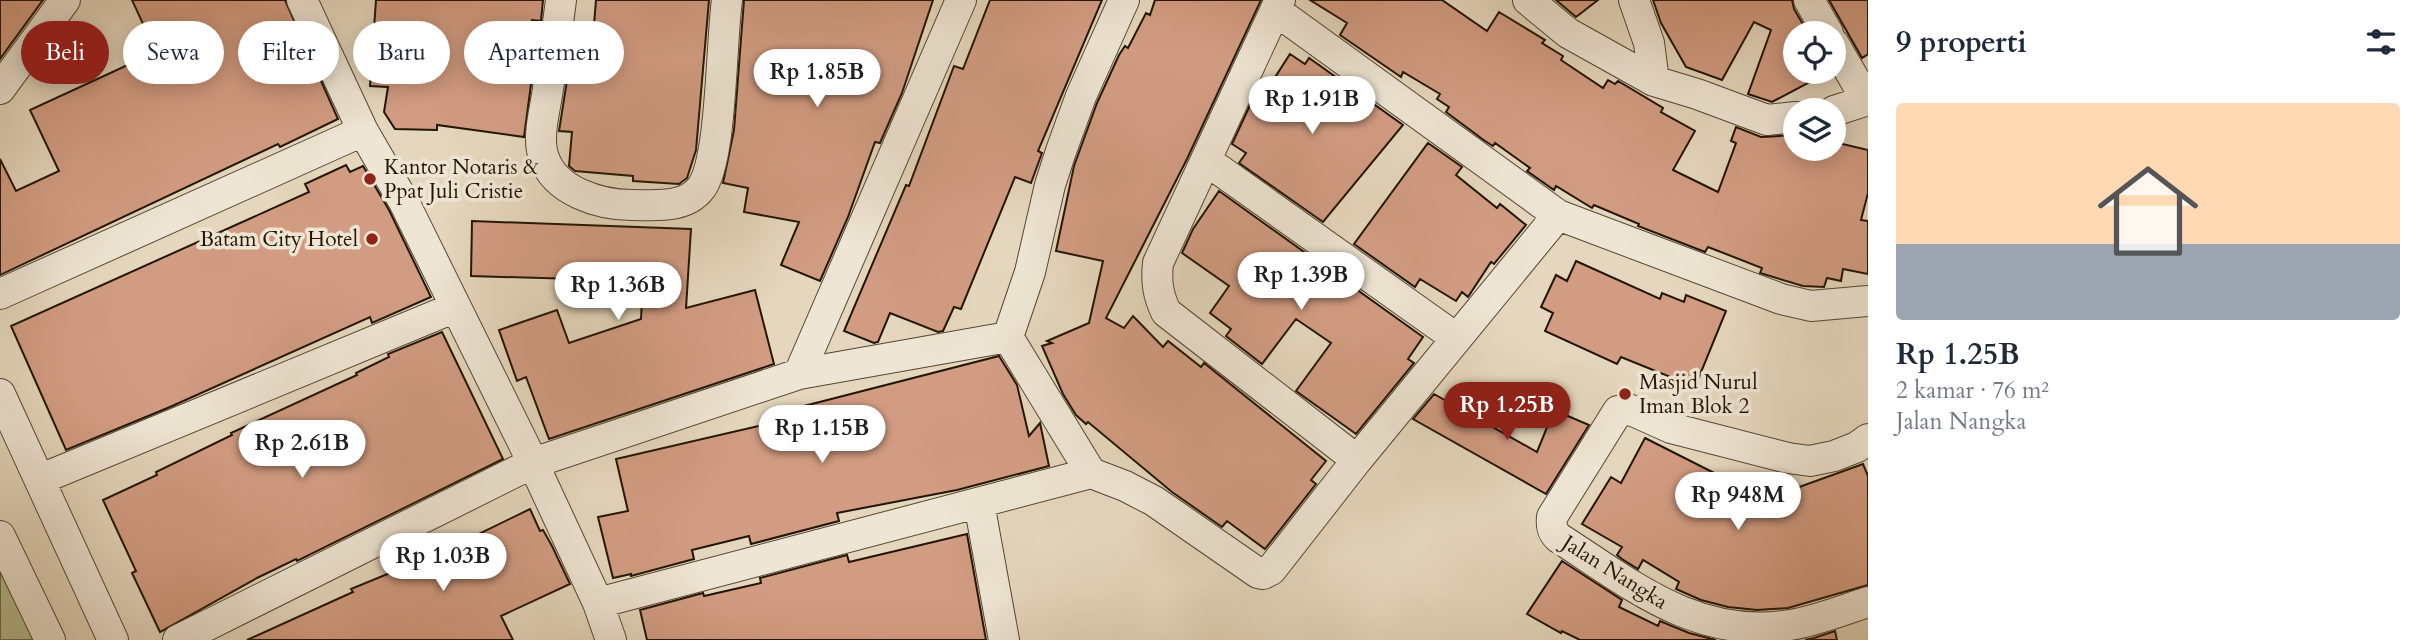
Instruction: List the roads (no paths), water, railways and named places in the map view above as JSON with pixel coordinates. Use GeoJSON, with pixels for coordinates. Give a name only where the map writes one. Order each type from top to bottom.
{"type":"FeatureCollection","features":[{"type":"Feature","properties":{"kind":"street"},"geometry":{"type":"LineString","coordinates":[[0,89],[65,0]]}},
{"type":"Feature","properties":{"kind":"street"},"geometry":{"type":"LineString","coordinates":[[302,0],[363,131],[404,202],[533,463],[598,603],[611,640]]}},
{"type":"Feature","properties":{"kind":"street"},"geometry":{"type":"LineString","coordinates":[[561,0],[542,143],[543,157],[552,176],[573,192],[625,205],[678,203],[691,198],[709,174],[715,147],[727,0]]}},
{"type":"Feature","properties":{"kind":"street"},"geometry":{"type":"LineString","coordinates":[[799,373],[961,0]]}},
{"type":"Feature","properties":{"kind":"street"},"geometry":{"type":"LineString","coordinates":[[1091,473],[1008,337],[1030,272],[1050,185],[1061,151],[1081,96],[1124,0]]}},
{"type":"Feature","properties":{"kind":"street"},"geometry":{"type":"LineString","coordinates":[[1528,0],[1568,33],[1654,81],[1767,120],[1783,118]]}},
{"type":"Feature","properties":{"kind":"street"},"geometry":{"type":"LineString","coordinates":[[1634,0],[1649,43],[1654,81]]}},
{"type":"Feature","properties":{"kind":"street"},"geometry":{"type":"LineString","coordinates":[[1809,0],[1821,21]]}},
{"type":"Feature","properties":{"kind":"street"},"geometry":{"type":"LineString","coordinates":[[1357,460],[1166,312],[1159,298],[1156,281],[1158,263],[1278,5],[1558,215],[1781,299],[1811,306],[1868,301]]}},
{"type":"Feature","properties":{"kind":"street"},"geometry":{"type":"LineString","coordinates":[[1846,64],[1867,100],[1846,107]]}},
{"type":"Feature","properties":{"kind":"street"},"geometry":{"type":"LineString","coordinates":[[0,294],[363,131]]}},
{"type":"Feature","properties":{"kind":"street"},"geometry":{"type":"LineString","coordinates":[[1207,162],[1456,338]]}},
{"type":"Feature","properties":{"kind":"street"},"geometry":{"type":"LineString","coordinates":[[598,603],[1091,473],[1154,501],[1249,568],[1263,574],[1271,570],[1357,460],[1558,215]]}},
{"type":"Feature","properties":{"kind":"street"},"geometry":{"type":"LineString","coordinates":[[41,479],[456,307]]}},
{"type":"Feature","properties":{"kind":"street"},"geometry":{"type":"LineString","coordinates":[[178,640],[533,463],[799,373],[1008,337]]}},
{"type":"Feature","properties":{"kind":"street"},"geometry":{"type":"LineString","coordinates":[[0,394],[113,640]]}},
{"type":"Feature","properties":{"kind":"street","name":"Jalan Nangka"},"geometry":{"type":"LineString","coordinates":[[1868,439],[1835,456],[1810,461],[1788,458],[1671,428],[1631,410],[1618,411],[1552,517],[1551,525],[1555,535],[1654,599],[1687,615],[1727,626],[1758,628],[1791,625],[1868,602]]}},
{"type":"Feature","properties":{"kind":"street"},"geometry":{"type":"LineString","coordinates":[[1032,489],[1050,472],[1070,439]]}},
{"type":"Feature","properties":{"kind":"street"},"geometry":{"type":"LineString","coordinates":[[979,503],[1004,640]]}},
{"type":"Feature","properties":{"kind":"street"},"geometry":{"type":"LineString","coordinates":[[0,536],[50,640]]}},
{"type":"Feature","properties":{"kind":"place","name":"Kantor Notaris & Ppat Juli Cristie"},"geometry":{"type":"Point","coordinates":[370,179]}},
{"type":"Feature","properties":{"kind":"place","name":"Batam City Hotel"},"geometry":{"type":"Point","coordinates":[372,239]}},
{"type":"Feature","properties":{"kind":"place","name":"Masjid Nurul Iman Blok 2"},"geometry":{"type":"Point","coordinates":[1625,394]}}]}
